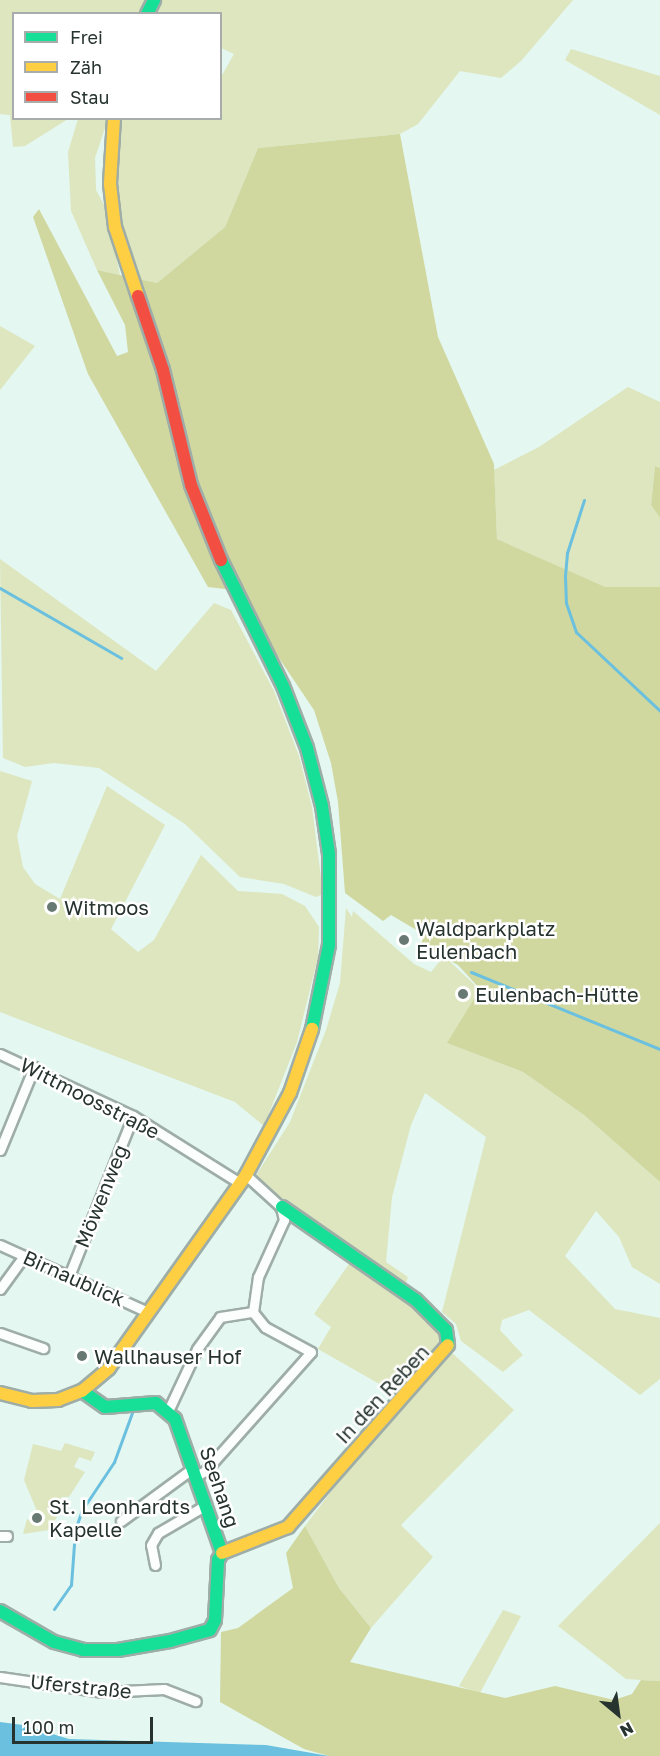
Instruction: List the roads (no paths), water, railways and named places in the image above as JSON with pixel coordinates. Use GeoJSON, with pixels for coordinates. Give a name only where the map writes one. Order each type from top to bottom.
{"type":"FeatureCollection","features":[{"type":"Feature","properties":{"kind":"main road"},"geometry":{"type":"LineString","coordinates":[[0,1393],[32,1401],[58,1400],[82,1391],[109,1368],[243,1179],[290,1093],[321,996],[329,945],[331,900],[326,834],[308,748],[283,686],[213,546],[191,485],[163,369],[115,227],[110,184],[114,120]]}},
{"type":"Feature","properties":{"kind":"main road","name":"In den Reben"},"geometry":{"type":"LineString","coordinates":[[222,1553],[288,1527],[400,1398],[446,1352],[450,1341],[446,1330],[416,1300],[371,1272],[297,1214],[282,1207]]}},
{"type":"Feature","properties":{"kind":"main road"},"geometry":{"type":"LineString","coordinates":[[82,1391],[105,1407],[121,1408],[144,1402],[168,1411]]}},
{"type":"Feature","properties":{"kind":"main road","name":"Seehang"},"geometry":{"type":"LineString","coordinates":[[0,1611],[54,1642],[83,1650],[118,1650],[170,1641],[210,1630],[215,1620],[218,1560],[222,1553],[180,1430],[168,1411]]}},
{"type":"Feature","properties":{"kind":"street","name":"Wittmoosstraße"},"geometry":{"type":"LineString","coordinates":[[0,1054],[34,1067],[133,1116],[243,1179],[282,1207]]}},
{"type":"Feature","properties":{"kind":"street"},"geometry":{"type":"LineString","coordinates":[[0,1150],[34,1067]]}},
{"type":"Feature","properties":{"kind":"street","name":"Möwenweg"},"geometry":{"type":"LineString","coordinates":[[69,1276],[133,1116]]}},
{"type":"Feature","properties":{"kind":"street"},"geometry":{"type":"LineString","coordinates":[[121,1521],[194,1472],[205,1471],[310,1352],[265,1328],[253,1312],[258,1277],[284,1220],[282,1207]]}},
{"type":"Feature","properties":{"kind":"street","name":"Birnaublick"},"geometry":{"type":"LineString","coordinates":[[0,1245],[148,1312]]}},
{"type":"Feature","properties":{"kind":"street"},"geometry":{"type":"LineString","coordinates":[[0,1289],[24,1256]]}},
{"type":"Feature","properties":{"kind":"street"},"geometry":{"type":"LineString","coordinates":[[168,1411],[197,1349],[220,1317],[253,1312]]}},
{"type":"Feature","properties":{"kind":"street"},"geometry":{"type":"LineString","coordinates":[[0,1333],[43,1348]]}},
{"type":"Feature","properties":{"kind":"street"},"geometry":{"type":"LineString","coordinates":[[155,1565],[151,1545],[158,1533],[206,1505]]}},
{"type":"Feature","properties":{"kind":"street","name":"Uferstraße"},"geometry":{"type":"LineString","coordinates":[[0,1677],[103,1692],[164,1689],[196,1701]]}},
{"type":"Feature","properties":{"kind":"water"},"geometry":{"type":"Polygon","coordinates":[[[0,1722],[23,1725],[69,1739],[266,1745],[329,1756],[0,1756],[0,1722]]]}},
{"type":"Feature","properties":{"kind":"waterway"},"geometry":{"type":"LineString","coordinates":[[584,500],[567,553],[565,576],[566,603],[576,632],[660,711]]}},
{"type":"Feature","properties":{"kind":"waterway"},"geometry":{"type":"LineString","coordinates":[[0,588],[121,658]]}},
{"type":"Feature","properties":{"kind":"waterway"},"geometry":{"type":"LineString","coordinates":[[471,972],[660,1049]]}},
{"type":"Feature","properties":{"kind":"waterway"},"geometry":{"type":"LineString","coordinates":[[54,1609],[71,1585],[75,1530],[82,1510],[114,1462],[133,1410]]}},
{"type":"Feature","properties":{"kind":"place","name":"Witmoos"},"geometry":{"type":"Point","coordinates":[52,907]}},
{"type":"Feature","properties":{"kind":"place","name":"Waldparkplatz Eulenbach"},"geometry":{"type":"Point","coordinates":[404,940]}},
{"type":"Feature","properties":{"kind":"place","name":"Eulenbach-Hütte"},"geometry":{"type":"Point","coordinates":[463,994]}},
{"type":"Feature","properties":{"kind":"place","name":"Wallhauser Hof"},"geometry":{"type":"Point","coordinates":[82,1356]}},
{"type":"Feature","properties":{"kind":"place","name":"St. Leonhardts Kapelle"},"geometry":{"type":"Point","coordinates":[37,1518]}}]}
